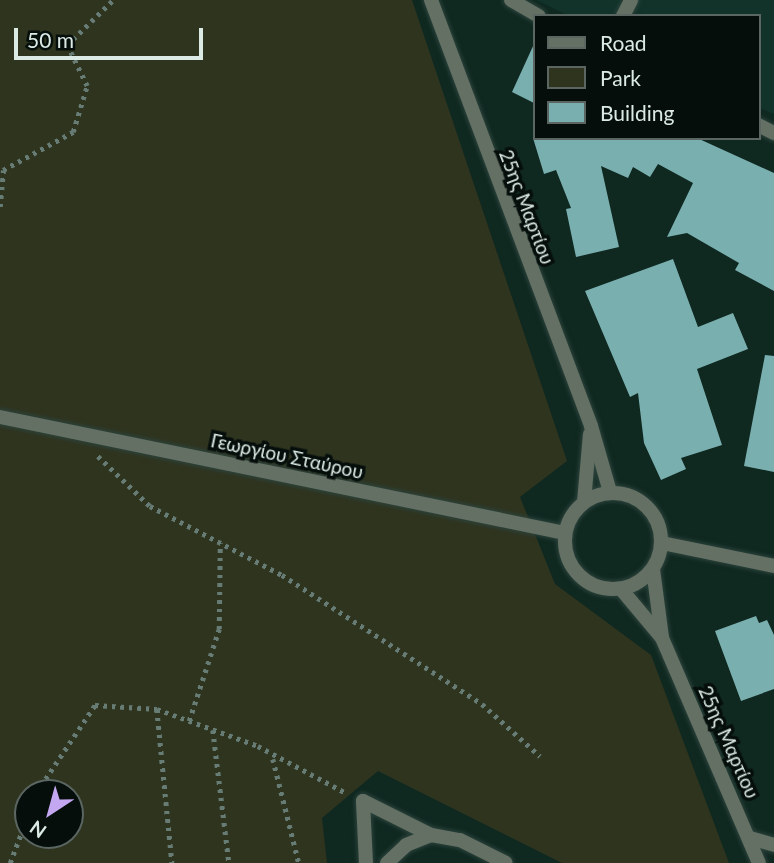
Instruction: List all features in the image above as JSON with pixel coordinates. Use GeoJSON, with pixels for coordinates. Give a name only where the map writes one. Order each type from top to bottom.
{"type":"FeatureCollection","features":[{"type":"Feature","properties":{"kind":"street","name":"25ης Μαρτίου"},"geometry":{"type":"LineString","coordinates":[[431,0],[591,426],[610,492]]}},
{"type":"Feature","properties":{"kind":"street"},"geometry":{"type":"LineString","coordinates":[[511,0],[536,14]]}},
{"type":"Feature","properties":{"kind":"street","name":"Γεωργίου Σταύρου"},"geometry":{"type":"LineString","coordinates":[[0,417],[565,533]]}},
{"type":"Feature","properties":{"kind":"street","name":"25ης Μαρτίου"},"geometry":{"type":"LineString","coordinates":[[584,502],[591,426]]}},
{"type":"Feature","properties":{"kind":"street"},"geometry":{"type":"LineString","coordinates":[[610,492],[641,501],[652,512],[662,542],[653,569],[621,589],[584,579],[568,559],[565,533],[584,502],[610,492]]}},
{"type":"Feature","properties":{"kind":"street"},"geometry":{"type":"LineString","coordinates":[[662,542],[774,566]]}},
{"type":"Feature","properties":{"kind":"street","name":"25ης Μαρτίου"},"geometry":{"type":"LineString","coordinates":[[653,569],[662,638]]}},
{"type":"Feature","properties":{"kind":"street","name":"25ης Μαρτίου"},"geometry":{"type":"LineString","coordinates":[[621,589],[662,638],[759,863]]}},
{"type":"Feature","properties":{"kind":"street"},"geometry":{"type":"LineString","coordinates":[[366,863],[363,801],[431,835],[460,839],[506,863]]}},
{"type":"Feature","properties":{"kind":"street"},"geometry":{"type":"LineString","coordinates":[[387,863],[406,845],[431,835]]}},
{"type":"Feature","properties":{"kind":"street"},"geometry":{"type":"LineString","coordinates":[[750,838],[774,845]]}},
{"type":"Feature","properties":{"kind":"path"},"geometry":{"type":"LineString","coordinates":[[0,207],[3,170],[73,132],[87,86],[67,45],[113,0]]}},
{"type":"Feature","properties":{"kind":"path"},"geometry":{"type":"LineString","coordinates":[[72,432],[150,506],[282,575],[482,704],[540,756]]}},
{"type":"Feature","properties":{"kind":"path"},"geometry":{"type":"LineString","coordinates":[[189,721],[219,629],[220,543]]}},
{"type":"Feature","properties":{"kind":"path"},"geometry":{"type":"LineString","coordinates":[[42,779],[95,705],[156,709],[258,746],[273,758],[363,801]]}},
{"type":"Feature","properties":{"kind":"path"},"geometry":{"type":"LineString","coordinates":[[156,709],[172,863]]}},
{"type":"Feature","properties":{"kind":"path"},"geometry":{"type":"LineString","coordinates":[[213,730],[229,863]]}},
{"type":"Feature","properties":{"kind":"path"},"geometry":{"type":"LineString","coordinates":[[273,758],[299,863]]}},
{"type":"Feature","properties":{"kind":"shaded area"},"geometry":{"type":"Polygon","coordinates":[[[536,0],[774,0],[774,114],[760,108],[760,14],[565,14],[536,0]]]}},
{"type":"Feature","properties":{"kind":"green space"},"geometry":{"type":"Polygon","coordinates":[[[0,0],[412,0],[567,461],[520,497],[555,584],[651,655],[729,863],[562,863],[378,771],[322,818],[327,863],[0,863],[0,0]]]}},
{"type":"Feature","properties":{"kind":"building"},"geometry":{"type":"Polygon","coordinates":[[[532,48],[532,102],[512,92],[532,48]]]}},
{"type":"Feature","properties":{"kind":"building"},"geometry":{"type":"Polygon","coordinates":[[[534,140],[701,140],[774,173],[774,291],[735,270],[739,263],[687,233],[667,237],[693,183],[658,164],[650,177],[633,167],[628,178],[601,166],[619,247],[576,257],[566,209],[571,208],[556,170],[544,174],[534,140]]]}},
{"type":"Feature","properties":{"kind":"building"},"geometry":{"type":"Polygon","coordinates":[[[673,259],[698,327],[733,313],[748,349],[697,369],[722,445],[681,458],[686,469],[661,480],[644,443],[638,393],[630,397],[585,291],[673,259]]]}},
{"type":"Feature","properties":{"kind":"building"},"geometry":{"type":"Polygon","coordinates":[[[765,355],[774,356],[774,472],[744,466],[765,355]]]}},
{"type":"Feature","properties":{"kind":"building"},"geometry":{"type":"Polygon","coordinates":[[[756,616],[759,623],[767,620],[774,635],[774,689],[741,701],[715,631],[756,616]]]}}]}
